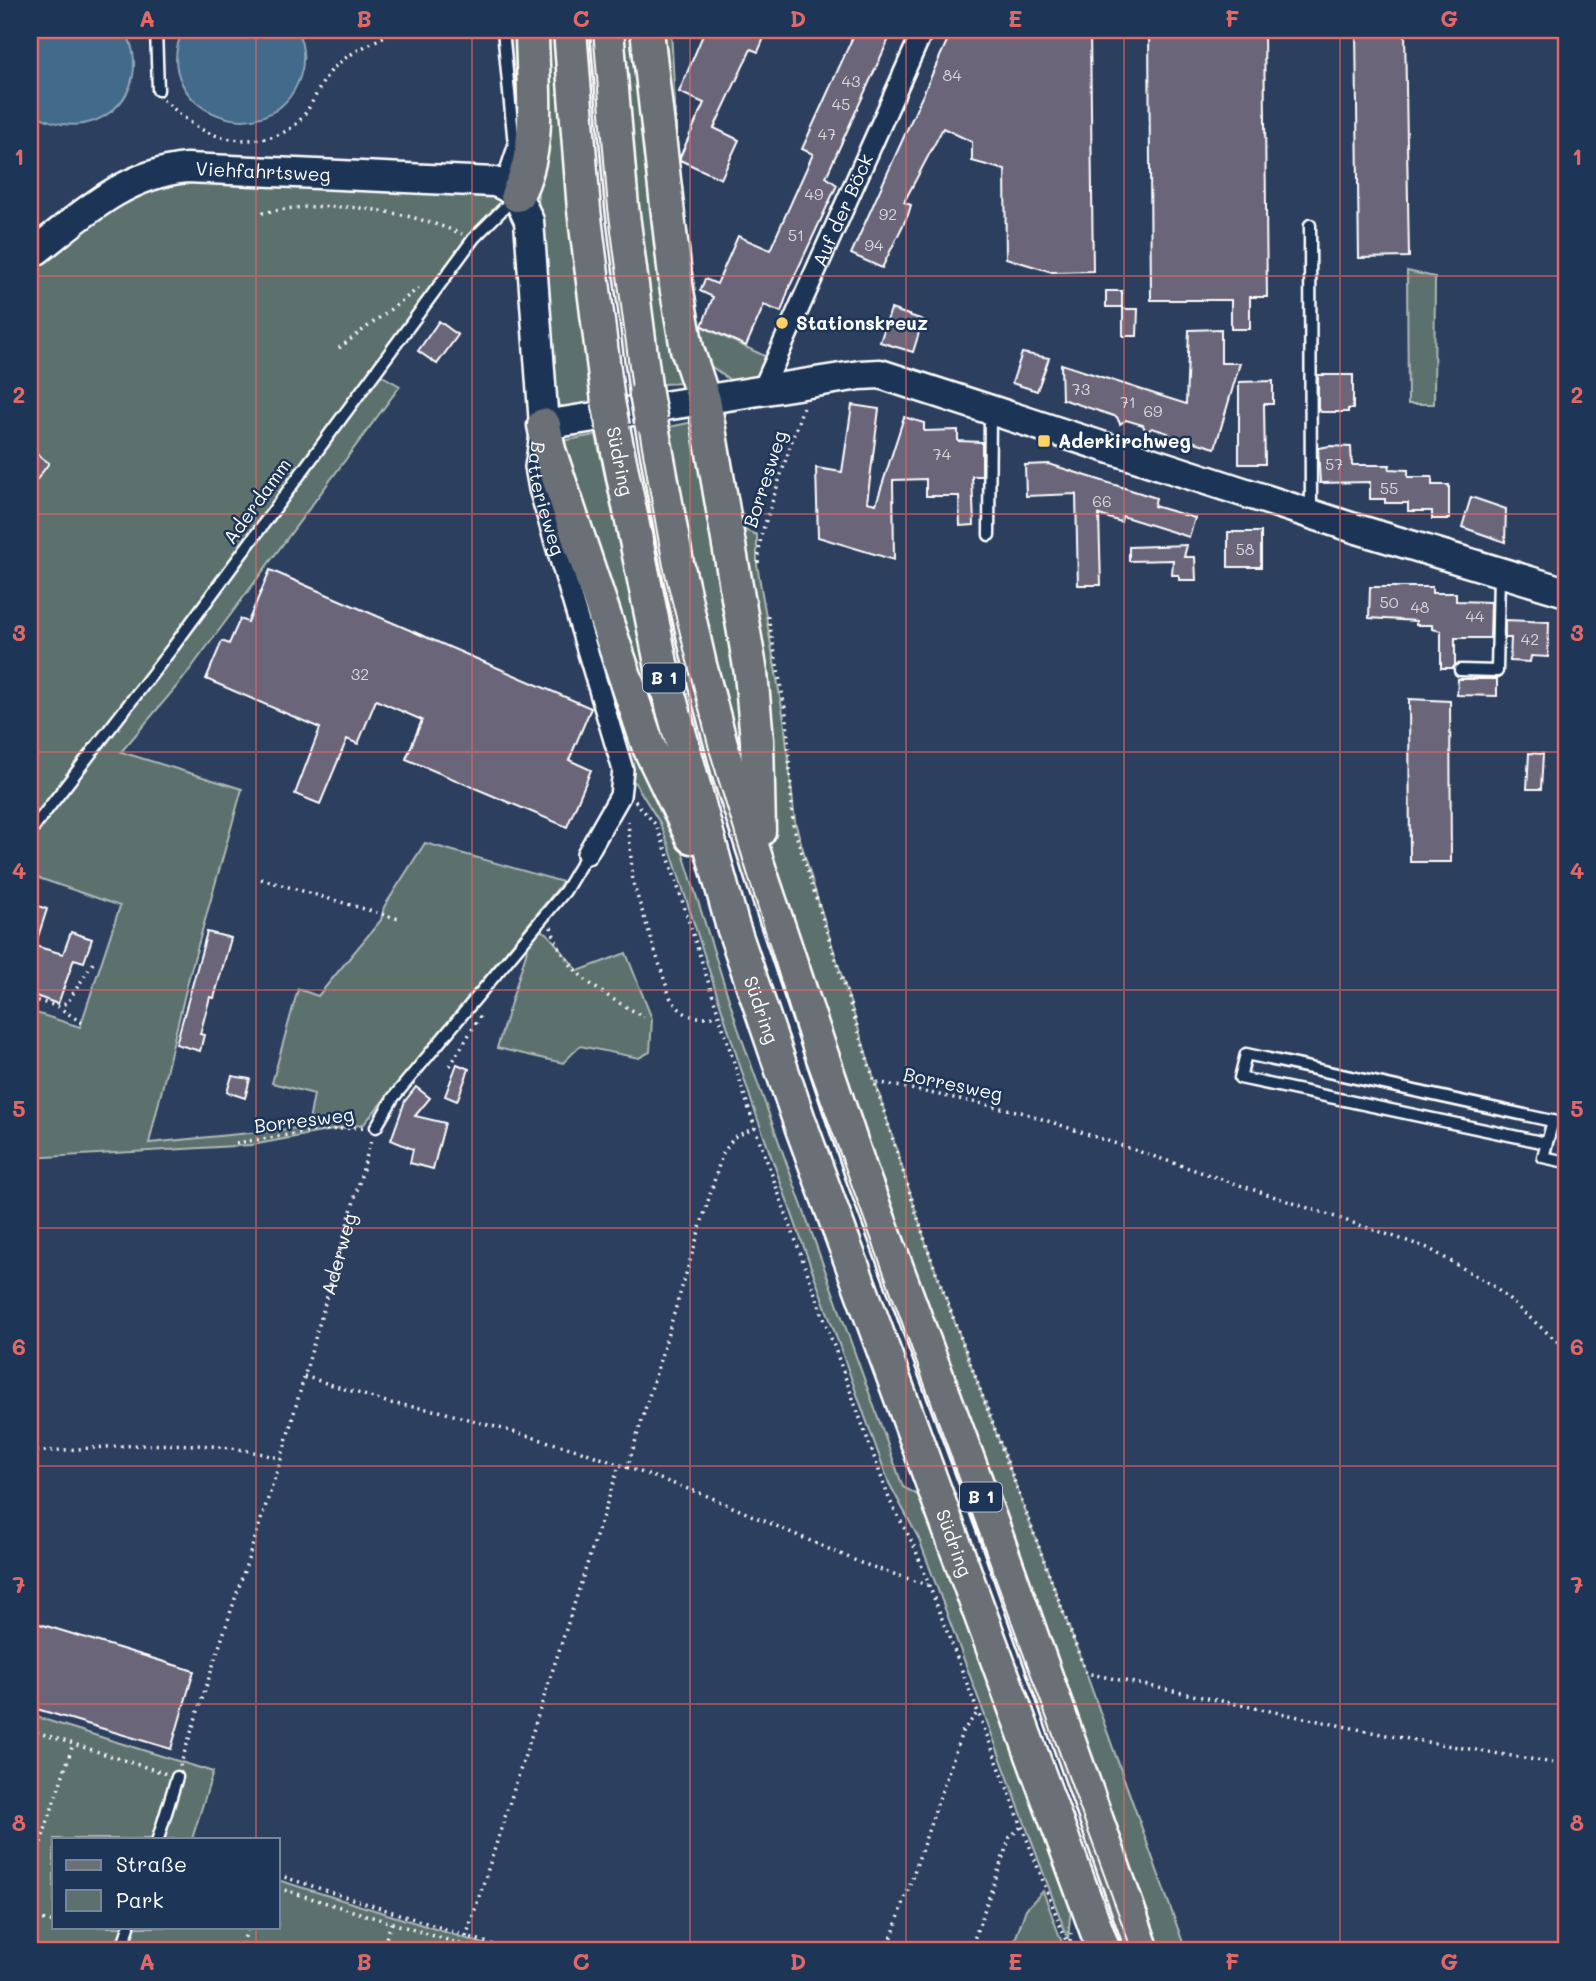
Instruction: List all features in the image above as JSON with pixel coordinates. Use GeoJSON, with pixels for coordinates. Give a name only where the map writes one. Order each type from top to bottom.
{"type":"FeatureCollection","features":[{"type":"Feature","properties":{"kind":"main road"},"geometry":{"type":"LineString","coordinates":[[509,189],[527,177],[533,144],[532,30]]}},
{"type":"Feature","properties":{"kind":"main road","name":"Südring"},"geometry":{"type":"LineString","coordinates":[[570,30],[584,210],[611,414],[663,673],[732,924],[800,1124],[1104,1951]]}},
{"type":"Feature","properties":{"kind":"main road","name":"Südring"},"geometry":{"type":"LineString","coordinates":[[607,30],[622,207],[649,407],[677,563],[729,774],[862,1174],[990,1520],[1143,1951]]}},
{"type":"Feature","properties":{"kind":"main road"},"geometry":{"type":"LineString","coordinates":[[647,30],[676,285],[687,349],[704,400],[751,673],[757,740],[761,874]]}},
{"type":"Feature","properties":{"kind":"main road"},"geometry":{"type":"LineString","coordinates":[[544,425],[549,450],[648,745],[687,822],[732,924]]}},
{"type":"Feature","properties":{"kind":"street","name":"Auf der Böck"},"geometry":{"type":"LineString","coordinates":[[762,391],[923,30]]}},
{"type":"Feature","properties":{"kind":"street","name":"Viehfahrtsweg"},"geometry":{"type":"LineString","coordinates":[[30,251],[37,250],[111,192],[163,171],[187,168],[406,177],[509,189]]}},
{"type":"Feature","properties":{"kind":"street","name":"Batterieweg"},"geometry":{"type":"LineString","coordinates":[[509,189],[532,239],[544,425],[536,446],[535,467],[539,489],[619,752],[623,770],[620,796]]}},
{"type":"Feature","properties":{"kind":"street"},"geometry":{"type":"LineString","coordinates":[[544,425],[880,374],[1311,514],[1566,592]]}},
{"type":"Feature","properties":{"kind":"street"},"geometry":{"type":"LineString","coordinates":[[587,854],[620,796]]}},
{"type":"Feature","properties":{"kind":"lane"},"geometry":{"type":"LineString","coordinates":[[156,30],[158,90]]}},
{"type":"Feature","properties":{"kind":"lane"},"geometry":{"type":"LineString","coordinates":[[503,30],[514,145],[509,189]]}},
{"type":"Feature","properties":{"kind":"lane","name":"Aderdamm"},"geometry":{"type":"LineString","coordinates":[[30,832],[173,647],[509,189]]}},
{"type":"Feature","properties":{"kind":"lane"},"geometry":{"type":"LineString","coordinates":[[1310,225],[1311,514]]}},
{"type":"Feature","properties":{"kind":"lane"},"geometry":{"type":"LineString","coordinates":[[989,535],[990,410]]}},
{"type":"Feature","properties":{"kind":"lane"},"geometry":{"type":"LineString","coordinates":[[1460,670],[1497,671],[1499,573]]}},
{"type":"Feature","properties":{"kind":"lane"},"geometry":{"type":"LineString","coordinates":[[376,1127],[393,1098],[565,891],[587,854]]}},
{"type":"Feature","properties":{"kind":"lane"},"geometry":{"type":"LineString","coordinates":[[1546,1143],[1240,1078],[1246,1054],[1566,1124]]}},
{"type":"Feature","properties":{"kind":"lane"},"geometry":{"type":"LineString","coordinates":[[1553,1121],[1543,1157],[1566,1162]]}},
{"type":"Feature","properties":{"kind":"lane"},"geometry":{"type":"LineString","coordinates":[[158,1838],[177,1777]]}},
{"type":"Feature","properties":{"kind":"lane"},"geometry":{"type":"LineString","coordinates":[[121,1951],[129,1928]]}},
{"type":"Feature","properties":{"kind":"path"},"geometry":{"type":"LineString","coordinates":[[158,90],[161,99],[208,133],[252,140],[271,137],[297,124],[312,105],[331,71],[347,58],[395,30]]}},
{"type":"Feature","properties":{"kind":"path"},"geometry":{"type":"LineString","coordinates":[[262,213],[293,206],[377,209],[474,238]]}},
{"type":"Feature","properties":{"kind":"path"},"geometry":{"type":"LineString","coordinates":[[339,348],[421,286]]}},
{"type":"Feature","properties":{"kind":"path","name":"Borresweg"},"geometry":{"type":"LineString","coordinates":[[758,564],[761,536],[811,383]]}},
{"type":"Feature","properties":{"kind":"path","name":"Borresweg"},"geometry":{"type":"LineString","coordinates":[[765,603],[787,719],[793,825],[877,1082],[1021,1112],[1428,1248],[1492,1284],[1566,1349]]}},
{"type":"Feature","properties":{"kind":"path"},"geometry":{"type":"LineString","coordinates":[[620,796],[639,803],[656,825],[755,1128],[890,1501],[914,1546],[930,1586],[1069,1950]]}},
{"type":"Feature","properties":{"kind":"path"},"geometry":{"type":"LineString","coordinates":[[620,796],[627,815],[634,883],[670,997],[681,1013],[699,1019],[718,1015]]}},
{"type":"Feature","properties":{"kind":"path"},"geometry":{"type":"LineString","coordinates":[[261,879],[399,919]]}},
{"type":"Feature","properties":{"kind":"path"},"geometry":{"type":"LineString","coordinates":[[546,913],[563,958],[577,974],[644,1017]]}},
{"type":"Feature","properties":{"kind":"path"},"geometry":{"type":"LineString","coordinates":[[57,1006],[67,1003],[93,963]]}},
{"type":"Feature","properties":{"kind":"path"},"geometry":{"type":"LineString","coordinates":[[30,999],[57,1006],[82,1023]]}},
{"type":"Feature","properties":{"kind":"path"},"geometry":{"type":"LineString","coordinates":[[877,1082],[929,1252],[1086,1673],[1391,1736],[1566,1765]]}},
{"type":"Feature","properties":{"kind":"path","name":"Borresweg"},"geometry":{"type":"LineString","coordinates":[[236,1143],[324,1129],[376,1127]]}},
{"type":"Feature","properties":{"kind":"path","name":"Aderweg"},"geometry":{"type":"LineString","coordinates":[[177,1777],[281,1459],[365,1153],[376,1127]]}},
{"type":"Feature","properties":{"kind":"path"},"geometry":{"type":"LineString","coordinates":[[626,1469],[722,1155],[734,1137],[755,1128]]}},
{"type":"Feature","properties":{"kind":"path"},"geometry":{"type":"LineString","coordinates":[[304,1376],[389,1402],[439,1411],[581,1451],[705,1495],[861,1563],[930,1586]]}},
{"type":"Feature","properties":{"kind":"path"},"geometry":{"type":"LineString","coordinates":[[30,1452],[179,1445],[231,1449],[281,1459]]}},
{"type":"Feature","properties":{"kind":"path"},"geometry":{"type":"LineString","coordinates":[[466,1937],[619,1466]]}},
{"type":"Feature","properties":{"kind":"path"},"geometry":{"type":"LineString","coordinates":[[887,1951],[962,1732],[978,1713]]}},
{"type":"Feature","properties":{"kind":"path"},"geometry":{"type":"LineString","coordinates":[[30,1730],[177,1777]]}},
{"type":"Feature","properties":{"kind":"path"},"geometry":{"type":"LineString","coordinates":[[30,1876],[73,1744]]}},
{"type":"Feature","properties":{"kind":"path"},"geometry":{"type":"LineString","coordinates":[[970,1951],[1010,1837],[1021,1827]]}},
{"type":"Feature","properties":{"kind":"path"},"geometry":{"type":"LineString","coordinates":[[280,1876],[513,1951]]}},
{"type":"Feature","properties":{"kind":"path"},"geometry":{"type":"LineString","coordinates":[[280,1889],[483,1951]]}},
{"type":"Feature","properties":{"kind":"path"},"geometry":{"type":"LineString","coordinates":[[30,1914],[52,1922]]}},
{"type":"Feature","properties":{"kind":"path"},"geometry":{"type":"LineString","coordinates":[[382,1951],[391,1923]]}},
{"type":"Feature","properties":{"kind":"path"},"geometry":{"type":"LineString","coordinates":[[240,1951],[248,1928]]}},
{"type":"Feature","properties":{"kind":"green space"},"geometry":{"type":"Polygon","coordinates":[[[506,30],[560,30],[602,403],[569,410],[555,402],[537,186],[516,145],[506,30]]]}},
{"type":"Feature","properties":{"kind":"green space"},"geometry":{"type":"Polygon","coordinates":[[[618,30],[671,30],[678,160],[699,325],[771,359],[764,375],[748,384],[730,380],[701,359],[685,383],[662,384],[641,287],[618,30]]]}},
{"type":"Feature","properties":{"kind":"green space"},"geometry":{"type":"Polygon","coordinates":[[[173,176],[500,196],[502,203],[471,232],[169,645],[30,827],[30,264],[130,191],[173,176]]]}},
{"type":"Feature","properties":{"kind":"green space"},"geometry":{"type":"Polygon","coordinates":[[[1407,271],[1435,277],[1434,404],[1408,404],[1407,271]]]}},
{"type":"Feature","properties":{"kind":"green space"},"geometry":{"type":"Polygon","coordinates":[[[379,374],[400,386],[183,679],[121,752],[242,789],[189,977],[149,1143],[308,1127],[314,1094],[272,1083],[298,989],[318,996],[381,920],[384,907],[425,843],[563,882],[364,1124],[252,1145],[30,1158],[30,1011],[80,1027],[120,906],[30,875],[30,843],[379,374]]]}},
{"type":"Feature","properties":{"kind":"green space"},"geometry":{"type":"Polygon","coordinates":[[[713,418],[737,527],[757,535],[757,565],[784,719],[795,822],[817,897],[929,1253],[1086,1673],[1186,1951],[1155,1951],[767,872],[687,560],[669,427],[713,418]]]}},
{"type":"Feature","properties":{"kind":"green space"},"geometry":{"type":"Polygon","coordinates":[[[596,435],[649,686],[674,784],[561,441],[596,435]]]}},
{"type":"Feature","properties":{"kind":"green space"},"geometry":{"type":"Polygon","coordinates":[[[552,516],[668,806],[738,1028],[903,1487],[920,1496],[1071,1907],[1068,1939],[919,1539],[889,1483],[753,1106],[670,849],[660,823],[632,778],[552,516]]]}},
{"type":"Feature","properties":{"kind":"green space"},"geometry":{"type":"Polygon","coordinates":[[[539,930],[547,933],[578,971],[626,953],[652,1019],[650,1052],[639,1058],[580,1046],[563,1063],[497,1048],[531,937],[539,930]]]}},
{"type":"Feature","properties":{"kind":"green space"},"geometry":{"type":"Polygon","coordinates":[[[30,1715],[213,1772],[192,1838],[52,1838],[52,1928],[280,1928],[280,1881],[506,1951],[30,1951],[30,1715]]]}},
{"type":"Feature","properties":{"kind":"green space"},"geometry":{"type":"Polygon","coordinates":[[[1043,1891],[1065,1951],[1011,1951],[1026,1909],[1043,1891]]]}},
{"type":"Feature","properties":{"kind":"water"},"geometry":{"type":"Polygon","coordinates":[[[30,30],[125,30],[133,54],[133,76],[126,95],[113,110],[95,121],[75,125],[53,122],[30,111],[30,30]]]}},
{"type":"Feature","properties":{"kind":"water"},"geometry":{"type":"Polygon","coordinates":[[[183,30],[297,30],[303,54],[300,77],[285,102],[264,116],[240,120],[217,115],[196,102],[182,83],[176,58],[183,30]]]}},
{"type":"Feature","properties":{"kind":"building"},"geometry":{"type":"Polygon","coordinates":[[[705,30],[760,30],[758,35],[764,38],[758,52],[751,49],[714,128],[739,140],[721,179],[680,160],[704,103],[679,92],[705,30]]]}},
{"type":"Feature","properties":{"kind":"building"},"geometry":{"type":"Polygon","coordinates":[[[856,30],[893,30],[826,177],[837,185],[790,286],[781,312],[764,305],[746,346],[702,326],[713,297],[700,291],[705,279],[717,284],[738,236],[770,250],[813,154],[802,149],[856,30]]]}},
{"type":"Feature","properties":{"kind":"building"},"geometry":{"type":"Polygon","coordinates":[[[952,30],[972,30],[989,37],[989,30],[1090,30],[1093,271],[1052,272],[1006,258],[1005,170],[972,161],[972,142],[943,128],[904,202],[911,205],[908,215],[882,268],[851,254],[952,30]]]}},
{"type":"Feature","properties":{"kind":"building"},"geometry":{"type":"Polygon","coordinates":[[[1149,30],[1264,30],[1267,297],[1250,297],[1250,329],[1231,329],[1231,300],[1151,300],[1149,30]]]}},
{"type":"Feature","properties":{"kind":"building"},"geometry":{"type":"Polygon","coordinates":[[[1356,30],[1405,30],[1409,257],[1359,258],[1356,30]]]}},
{"type":"Feature","properties":{"kind":"building"},"geometry":{"type":"Polygon","coordinates":[[[1106,291],[1122,291],[1122,307],[1106,307],[1106,291]]]}},
{"type":"Feature","properties":{"kind":"building"},"geometry":{"type":"Polygon","coordinates":[[[891,309],[923,320],[913,352],[880,342],[891,309]]]}},
{"type":"Feature","properties":{"kind":"building"},"geometry":{"type":"Polygon","coordinates":[[[1123,309],[1138,309],[1137,336],[1123,336],[1123,309]]]}},
{"type":"Feature","properties":{"kind":"building"},"geometry":{"type":"Polygon","coordinates":[[[439,321],[458,335],[437,364],[418,351],[439,321]]]}},
{"type":"Feature","properties":{"kind":"building"},"geometry":{"type":"Polygon","coordinates":[[[1221,329],[1221,363],[1240,363],[1215,448],[1178,437],[1171,441],[1168,433],[1152,428],[1146,432],[1143,425],[1126,420],[1120,424],[1117,417],[1062,399],[1061,364],[1186,404],[1189,330],[1221,329]]]}},
{"type":"Feature","properties":{"kind":"building"},"geometry":{"type":"Polygon","coordinates":[[[1022,353],[1049,358],[1037,391],[1012,383],[1022,353]]]}},
{"type":"Feature","properties":{"kind":"building"},"geometry":{"type":"Polygon","coordinates":[[[1318,375],[1353,375],[1353,409],[1348,409],[1348,412],[1321,412],[1318,409],[1318,375]]]}},
{"type":"Feature","properties":{"kind":"building"},"geometry":{"type":"Polygon","coordinates":[[[1273,381],[1273,404],[1264,404],[1265,464],[1239,464],[1239,382],[1273,381]]]}},
{"type":"Feature","properties":{"kind":"building"},"geometry":{"type":"Polygon","coordinates":[[[852,405],[879,409],[867,502],[876,504],[904,417],[924,423],[924,431],[958,430],[958,441],[982,442],[982,476],[972,476],[974,525],[960,526],[959,496],[926,496],[926,479],[893,480],[894,560],[818,537],[816,468],[842,472],[852,405]]]}},
{"type":"Feature","properties":{"kind":"building"},"geometry":{"type":"Polygon","coordinates":[[[1351,447],[1352,465],[1390,465],[1389,469],[1408,470],[1408,477],[1432,477],[1432,485],[1449,485],[1449,519],[1432,519],[1432,511],[1408,511],[1408,503],[1385,503],[1385,499],[1370,499],[1370,482],[1320,483],[1318,448],[1351,447]]]}},
{"type":"Feature","properties":{"kind":"building"},"geometry":{"type":"Polygon","coordinates":[[[30,449],[49,463],[30,489],[30,449]]]}},
{"type":"Feature","properties":{"kind":"building"},"geometry":{"type":"Polygon","coordinates":[[[1049,464],[1156,498],[1154,506],[1195,518],[1189,537],[1122,516],[1121,522],[1099,515],[1101,585],[1078,585],[1076,494],[1026,496],[1025,465],[1049,464]]]}},
{"type":"Feature","properties":{"kind":"building"},"geometry":{"type":"Polygon","coordinates":[[[1471,497],[1506,509],[1505,542],[1462,527],[1471,497]]]}},
{"type":"Feature","properties":{"kind":"building"},"geometry":{"type":"Polygon","coordinates":[[[1228,532],[1261,532],[1261,567],[1228,567],[1228,532]]]}},
{"type":"Feature","properties":{"kind":"building"},"geometry":{"type":"Polygon","coordinates":[[[1187,545],[1184,557],[1195,557],[1196,580],[1179,580],[1179,575],[1172,575],[1173,560],[1129,561],[1129,547],[1187,545]]]}},
{"type":"Feature","properties":{"kind":"building"},"geometry":{"type":"Polygon","coordinates":[[[270,570],[591,708],[569,760],[591,770],[567,827],[406,759],[422,720],[376,700],[358,744],[347,739],[320,804],[295,794],[320,728],[206,679],[222,641],[229,644],[240,619],[248,622],[270,570]]]}},
{"type":"Feature","properties":{"kind":"building"},"geometry":{"type":"Polygon","coordinates":[[[1370,587],[1432,587],[1432,593],[1456,593],[1456,601],[1491,602],[1490,638],[1455,638],[1455,665],[1453,668],[1441,668],[1441,631],[1432,629],[1432,625],[1416,625],[1416,621],[1369,618],[1370,587]]]}},
{"type":"Feature","properties":{"kind":"building"},"geometry":{"type":"Polygon","coordinates":[[[1505,620],[1549,622],[1548,657],[1531,656],[1530,662],[1510,661],[1511,638],[1505,638],[1505,620]]]}},
{"type":"Feature","properties":{"kind":"building"},"geometry":{"type":"Polygon","coordinates":[[[1458,679],[1497,679],[1497,696],[1457,695],[1458,679]]]}},
{"type":"Feature","properties":{"kind":"building"},"geometry":{"type":"Polygon","coordinates":[[[1409,699],[1450,701],[1451,862],[1410,862],[1409,699]]]}},
{"type":"Feature","properties":{"kind":"building"},"geometry":{"type":"Polygon","coordinates":[[[1529,753],[1543,754],[1541,789],[1527,789],[1529,753]]]}},
{"type":"Feature","properties":{"kind":"building"},"geometry":{"type":"Polygon","coordinates":[[[30,903],[47,909],[35,946],[63,954],[71,932],[92,939],[84,962],[74,959],[58,1004],[30,994],[30,903]]]}},
{"type":"Feature","properties":{"kind":"building"},"geometry":{"type":"Polygon","coordinates":[[[207,932],[231,938],[214,998],[210,997],[200,1034],[204,1035],[200,1051],[176,1044],[207,932]]]}},
{"type":"Feature","properties":{"kind":"building"},"geometry":{"type":"Polygon","coordinates":[[[457,1064],[469,1069],[457,1101],[445,1096],[457,1064]]]}},
{"type":"Feature","properties":{"kind":"building"},"geometry":{"type":"Polygon","coordinates":[[[232,1076],[250,1079],[245,1098],[227,1092],[232,1076]]]}},
{"type":"Feature","properties":{"kind":"building"},"geometry":{"type":"Polygon","coordinates":[[[416,1087],[430,1098],[415,1116],[445,1123],[433,1169],[410,1163],[413,1149],[391,1140],[405,1101],[416,1087]]]}},
{"type":"Feature","properties":{"kind":"building"},"geometry":{"type":"Polygon","coordinates":[[[30,1621],[194,1671],[171,1749],[30,1707],[30,1621]]]}},
{"type":"Feature","properties":{"kind":"tram line"},"geometry":{"type":"LineString","coordinates":[[593,30],[608,208],[633,396],[663,566],[710,753],[801,1047],[1132,1951]]}},
{"type":"Feature","properties":{"kind":"place","name":"Stationskreuz"},"geometry":{"type":"Point","coordinates":[782,323]}},
{"type":"Feature","properties":{"kind":"place","name":"Aderkirchweg"},"geometry":{"type":"Point","coordinates":[1044,441]}}]}
